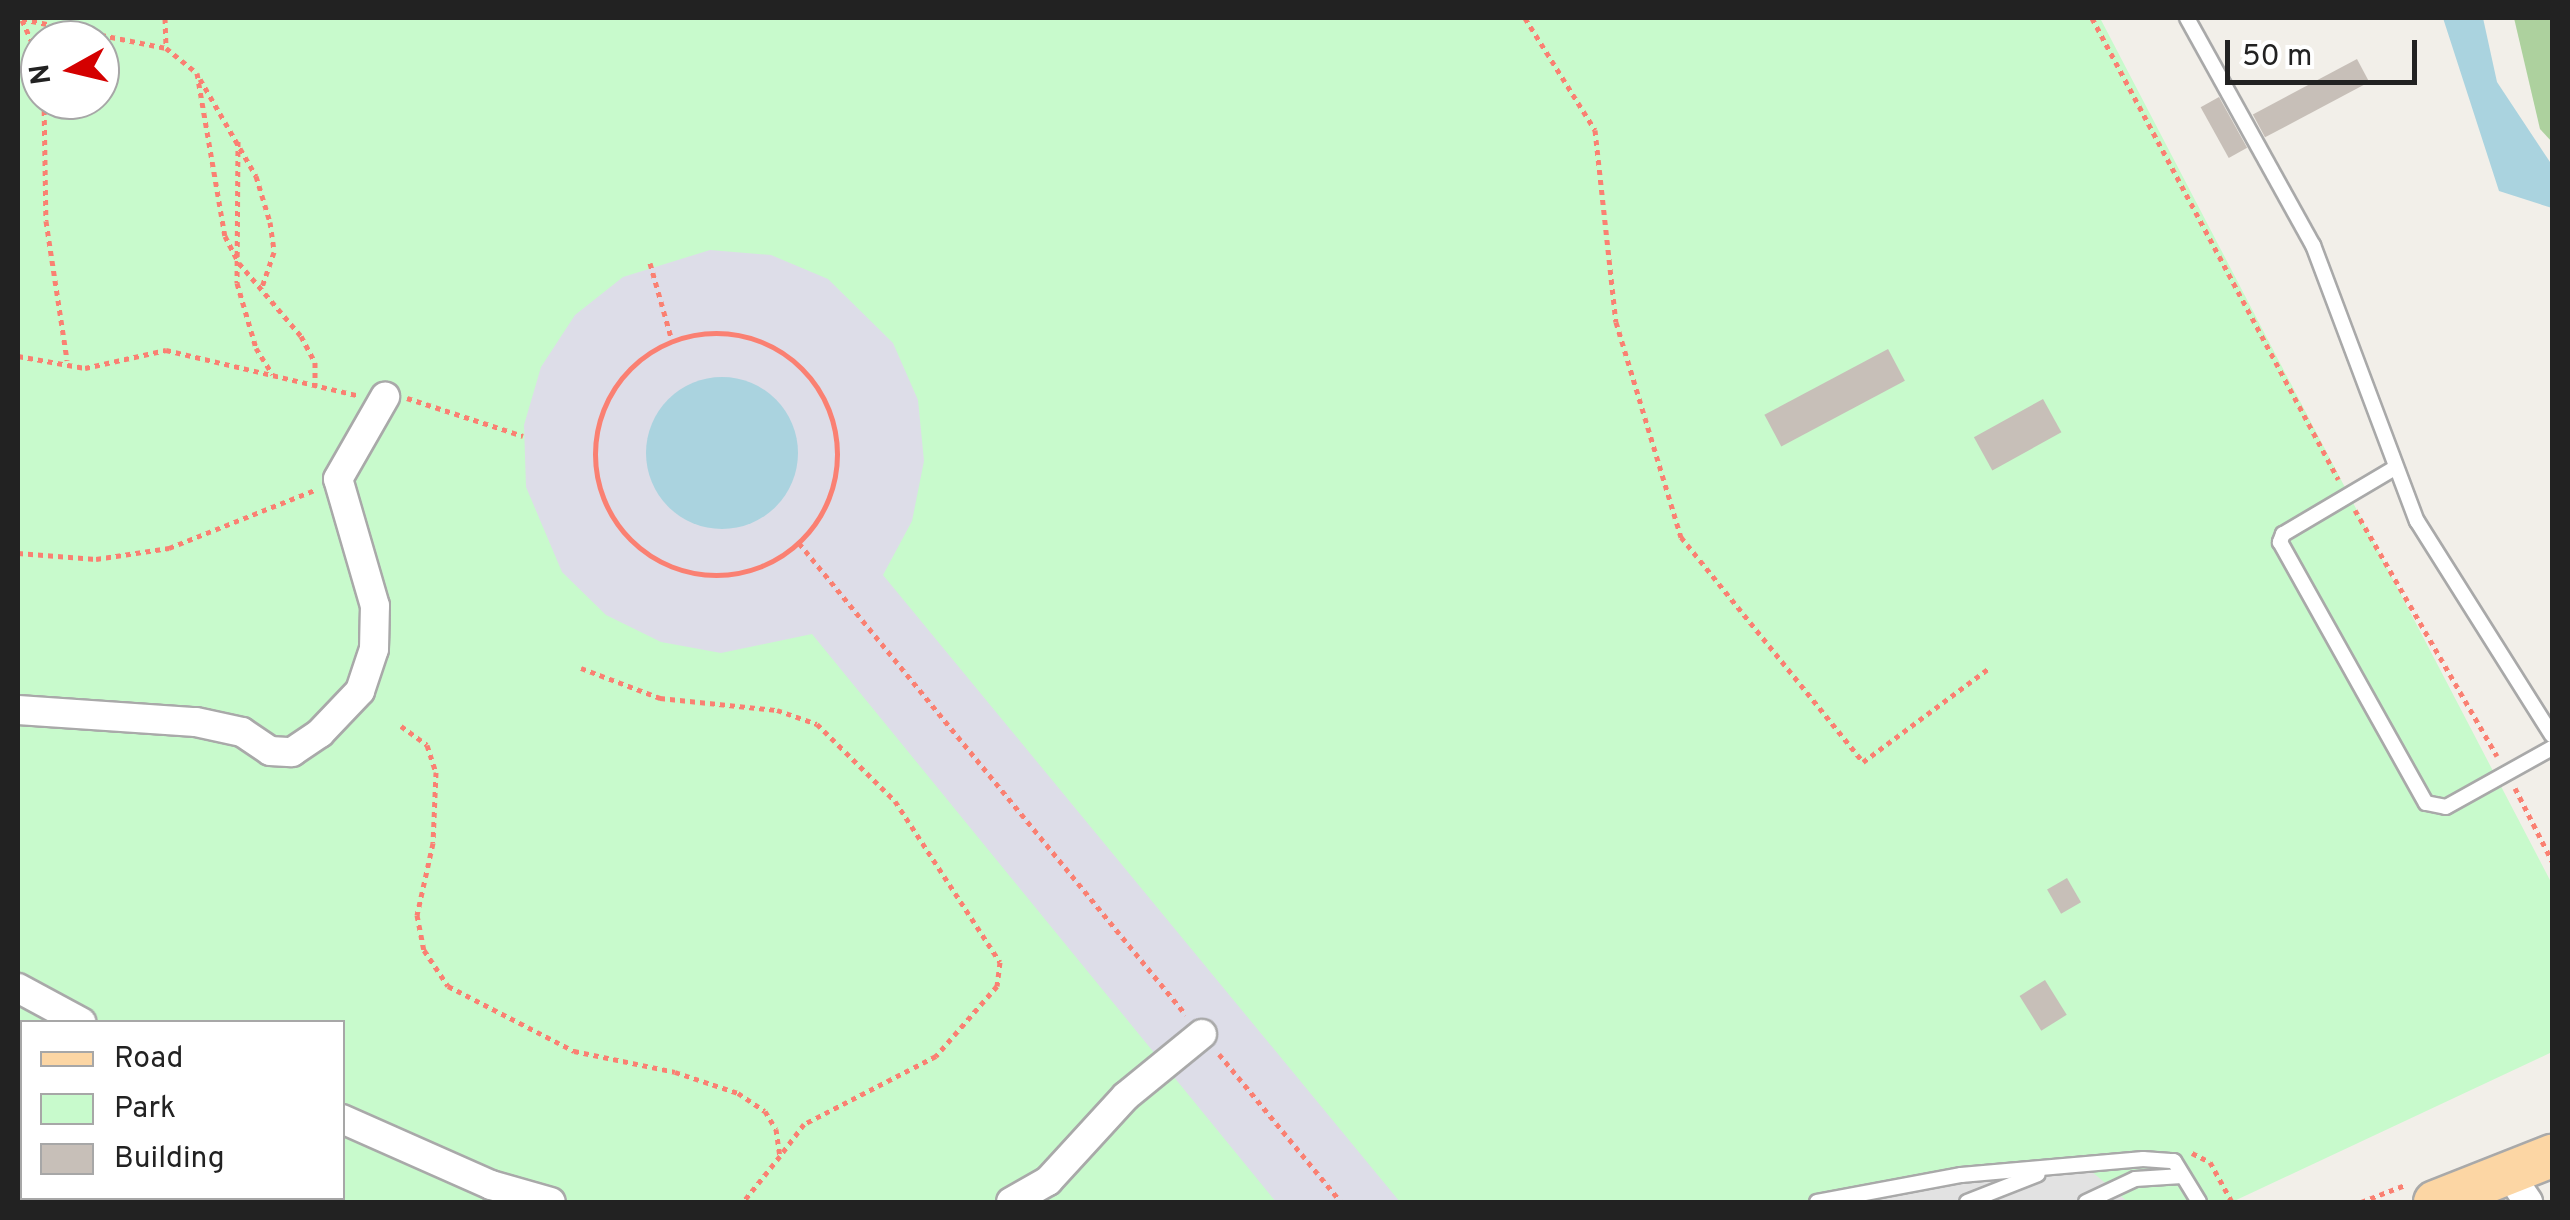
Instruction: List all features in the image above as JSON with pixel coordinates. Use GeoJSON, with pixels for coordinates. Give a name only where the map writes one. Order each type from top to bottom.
{"type":"FeatureCollection","features":[{"type":"Feature","properties":{"kind":"main road"},"geometry":{"type":"LineString","coordinates":[[2485,1193],[2552,1156]]}},
{"type":"Feature","properties":{"kind":"street"},"geometry":{"type":"LineString","coordinates":[[18,710],[196,722],[242,732],[270,751],[292,752],[320,733],[360,691],[374,649],[375,606],[338,479],[385,397]]}},
{"type":"Feature","properties":{"kind":"street"},"geometry":{"type":"LineString","coordinates":[[18,988],[77,1020]]}},
{"type":"Feature","properties":{"kind":"street"},"geometry":{"type":"LineString","coordinates":[[1011,1202],[1048,1181],[1126,1096],[1202,1034]]}},
{"type":"Feature","properties":{"kind":"street"},"geometry":{"type":"LineString","coordinates":[[345,1121],[491,1185],[551,1202]]}},
{"type":"Feature","properties":{"kind":"lane"},"geometry":{"type":"LineString","coordinates":[[2187,18],[2313,245],[2393,469],[2417,520],[2552,735]]}},
{"type":"Feature","properties":{"kind":"lane"},"geometry":{"type":"LineString","coordinates":[[2393,469],[2280,542],[2426,803],[2446,807],[2552,748]]}},
{"type":"Feature","properties":{"kind":"lane"},"geometry":{"type":"LineString","coordinates":[[1817,1202],[1903,1190],[1961,1174],[2142,1158],[2174,1161],[2192,1201]]}},
{"type":"Feature","properties":{"kind":"lane"},"geometry":{"type":"LineString","coordinates":[[1967,1202],[2052,1168]]}},
{"type":"Feature","properties":{"kind":"lane"},"geometry":{"type":"LineString","coordinates":[[2086,1202],[2135,1180],[2182,1176]]}},
{"type":"Feature","properties":{"kind":"lane"},"geometry":{"type":"LineString","coordinates":[[1878,1202],[1903,1190]]}},
{"type":"Feature","properties":{"kind":"path"},"geometry":{"type":"LineString","coordinates":[[166,18],[166,48]]}},
{"type":"Feature","properties":{"kind":"path"},"geometry":{"type":"LineString","coordinates":[[1524,18],[1595,130],[1616,322],[1681,538],[1863,762],[1989,668]]}},
{"type":"Feature","properties":{"kind":"path"},"geometry":{"type":"LineString","coordinates":[[2092,18],[2347,496],[2507,773],[2552,861]]}},
{"type":"Feature","properties":{"kind":"path"},"geometry":{"type":"LineString","coordinates":[[120,39],[166,48],[196,73],[238,141],[270,222],[274,252],[262,287]]}},
{"type":"Feature","properties":{"kind":"path"},"geometry":{"type":"LineString","coordinates":[[196,73],[215,196],[239,263],[262,287],[315,362],[315,386]]}},
{"type":"Feature","properties":{"kind":"path"},"geometry":{"type":"LineString","coordinates":[[44,120],[46,221],[67,361]]}},
{"type":"Feature","properties":{"kind":"path"},"geometry":{"type":"LineString","coordinates":[[238,141],[239,263],[245,319],[272,374]]}},
{"type":"Feature","properties":{"kind":"path"},"geometry":{"type":"LineString","coordinates":[[650,263],[672,342]]}},
{"type":"Feature","properties":{"kind":"path"},"geometry":{"type":"LineString","coordinates":[[725,332],[764,342],[798,364],[823,396],[836,434],[836,474],[823,512],[799,544],[765,566],[713,575],[686,573],[649,557],[620,529],[600,494],[596,467],[600,414],[620,379],[649,352],[672,342],[725,332]]}},
{"type":"Feature","properties":{"kind":"path"},"geometry":{"type":"LineString","coordinates":[[18,356],[67,361],[85,368],[166,350],[326,388]]}},
{"type":"Feature","properties":{"kind":"path"},"geometry":{"type":"LineString","coordinates":[[385,397],[422,399],[523,436]]}},
{"type":"Feature","properties":{"kind":"path"},"geometry":{"type":"LineString","coordinates":[[18,553],[96,559],[169,548],[338,479]]}},
{"type":"Feature","properties":{"kind":"path"},"geometry":{"type":"LineString","coordinates":[[799,544],[1341,1202]]}},
{"type":"Feature","properties":{"kind":"path"},"geometry":{"type":"LineString","coordinates":[[581,668],[660,698],[777,710],[818,724],[895,801],[1000,962],[997,986],[936,1056],[804,1124],[743,1202]]}},
{"type":"Feature","properties":{"kind":"path"},"geometry":{"type":"LineString","coordinates":[[401,726],[427,745],[436,772],[434,842],[417,915],[424,950],[448,986],[574,1050],[738,1092],[765,1111],[776,1129],[780,1156]]}},
{"type":"Feature","properties":{"kind":"green space"},"geometry":{"type":"Polygon","coordinates":[[[18,18],[2100,18],[2552,884],[2552,1052],[2232,1202],[18,1202],[18,18]]]}},
{"type":"Feature","properties":{"kind":"green space"},"geometry":{"type":"Polygon","coordinates":[[[2514,18],[2552,18],[2552,142],[2540,129],[2514,18]]]}},
{"type":"Feature","properties":{"kind":"shaded area"},"geometry":{"type":"Polygon","coordinates":[[[710,250],[771,255],[828,279],[893,343],[918,400],[924,461],[912,521],[883,575],[1400,1202],[1276,1202],[812,634],[721,653],[661,642],[606,615],[562,572],[526,487],[524,425],[541,367],[575,315],[623,277],[710,250]]]}},
{"type":"Feature","properties":{"kind":"shaded area"},"geometry":{"type":"Polygon","coordinates":[[[2079,1161],[2128,1202],[1861,1202],[1953,1179],[2079,1161]]]}},
{"type":"Feature","properties":{"kind":"water"},"geometry":{"type":"Polygon","coordinates":[[[2443,18],[2483,18],[2497,82],[2552,165],[2552,208],[2499,191],[2443,18]]]}},
{"type":"Feature","properties":{"kind":"water"},"geometry":{"type":"Polygon","coordinates":[[[722,377],[751,382],[776,399],[793,424],[798,453],[793,482],[776,507],[751,524],[722,529],[693,524],[668,507],[651,482],[646,453],[651,424],[668,399],[693,382],[722,377]]]}},
{"type":"Feature","properties":{"kind":"building"},"geometry":{"type":"Polygon","coordinates":[[[2357,59],[2369,82],[2265,137],[2253,114],[2357,59]]]}},
{"type":"Feature","properties":{"kind":"building"},"geometry":{"type":"Polygon","coordinates":[[[2219,97],[2247,148],[2229,158],[2201,107],[2219,97]]]}},
{"type":"Feature","properties":{"kind":"building"},"geometry":{"type":"Polygon","coordinates":[[[1888,349],[1905,381],[1781,447],[1764,415],[1888,349]]]}},
{"type":"Feature","properties":{"kind":"building"},"geometry":{"type":"Polygon","coordinates":[[[2043,399],[2061,432],[1992,471],[1974,437],[2043,399]]]}},
{"type":"Feature","properties":{"kind":"building"},"geometry":{"type":"Polygon","coordinates":[[[2067,878],[2081,902],[2061,914],[2047,890],[2067,878]]]}},
{"type":"Feature","properties":{"kind":"building"},"geometry":{"type":"Polygon","coordinates":[[[2045,980],[2067,1015],[2041,1031],[2020,996],[2045,980]]]}}]}
